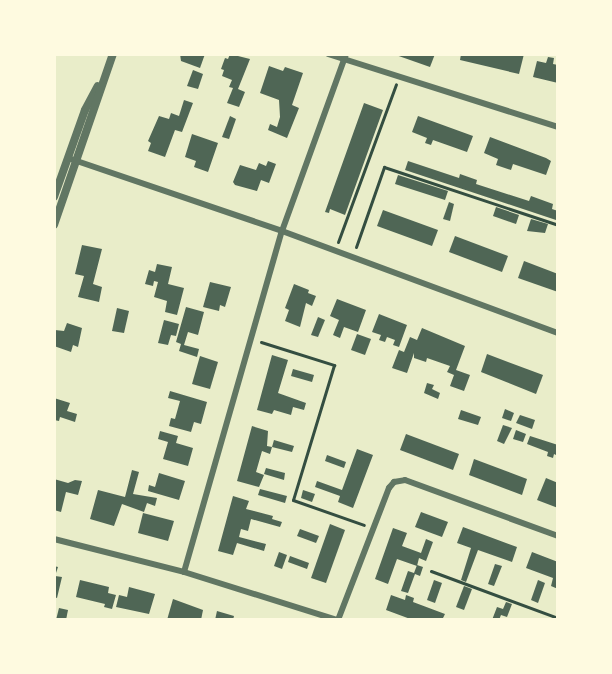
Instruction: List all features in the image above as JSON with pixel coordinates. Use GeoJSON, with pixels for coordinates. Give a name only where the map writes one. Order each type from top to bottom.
{"type":"FeatureCollection","features":[{"type":"Feature","properties":{"kind":"street"},"geometry":{"type":"LineString","coordinates":[[54,225],[112,54]]}},
{"type":"Feature","properties":{"kind":"street"},"geometry":{"type":"LineString","coordinates":[[328,54],[345,57],[398,77],[558,127]]}},
{"type":"Feature","properties":{"kind":"street"},"geometry":{"type":"LineString","coordinates":[[184,572],[282,231],[345,57]]}},
{"type":"Feature","properties":{"kind":"street"},"geometry":{"type":"LineString","coordinates":[[54,196],[85,110],[109,64]]}},
{"type":"Feature","properties":{"kind":"street"},"geometry":{"type":"LineString","coordinates":[[68,158],[282,231],[558,333]]}},
{"type":"Feature","properties":{"kind":"street"},"geometry":{"type":"LineString","coordinates":[[54,539],[184,572],[338,620],[388,488],[394,482],[405,480],[558,536]]}},
{"type":"Feature","properties":{"kind":"path"},"geometry":{"type":"LineString","coordinates":[[335,250],[398,77]]}},
{"type":"Feature","properties":{"kind":"path"},"geometry":{"type":"LineString","coordinates":[[352,256],[384,166],[558,225]]}},
{"type":"Feature","properties":{"kind":"path"},"geometry":{"type":"LineString","coordinates":[[250,339],[334,365],[293,500],[373,528]]}},
{"type":"Feature","properties":{"kind":"path"},"geometry":{"type":"LineString","coordinates":[[431,571],[558,618]]}},
{"type":"Feature","properties":{"kind":"building"},"geometry":{"type":"Polygon","coordinates":[[[180,54],[205,54],[200,68],[181,61],[180,54]]]}},
{"type":"Feature","properties":{"kind":"building"},"geometry":{"type":"Polygon","coordinates":[[[230,54],[250,59],[238,89],[245,92],[239,107],[227,103],[233,88],[229,87],[232,80],[222,76],[224,70],[221,69],[225,58],[228,59],[230,54]]]}},
{"type":"Feature","properties":{"kind":"building"},"geometry":{"type":"Polygon","coordinates":[[[393,54],[435,54],[430,67],[393,54]]]}},
{"type":"Feature","properties":{"kind":"building"},"geometry":{"type":"Polygon","coordinates":[[[461,54],[524,54],[519,74],[460,60],[461,54]]]}},
{"type":"Feature","properties":{"kind":"building"},"geometry":{"type":"Polygon","coordinates":[[[548,57],[554,58],[553,64],[558,65],[558,83],[533,77],[537,61],[546,63],[548,57]]]}},
{"type":"Feature","properties":{"kind":"building"},"geometry":{"type":"Polygon","coordinates":[[[269,66],[283,71],[285,67],[303,73],[292,105],[299,108],[287,138],[268,130],[270,124],[277,127],[280,117],[279,100],[260,93],[269,66]]]}},
{"type":"Feature","properties":{"kind":"building"},"geometry":{"type":"Polygon","coordinates":[[[193,70],[203,74],[198,89],[187,86],[193,70]]]}},
{"type":"Feature","properties":{"kind":"building"},"geometry":{"type":"Polygon","coordinates":[[[184,100],[193,103],[182,132],[175,130],[165,157],[148,151],[151,143],[148,141],[159,116],[169,119],[171,113],[179,116],[184,100]]]}},
{"type":"Feature","properties":{"kind":"building"},"geometry":{"type":"Polygon","coordinates":[[[364,103],[383,110],[345,215],[330,209],[329,213],[325,212],[364,103]]]}},
{"type":"Feature","properties":{"kind":"building"},"geometry":{"type":"Polygon","coordinates":[[[230,116],[236,119],[229,139],[222,137],[230,116]]]}},
{"type":"Feature","properties":{"kind":"building"},"geometry":{"type":"Polygon","coordinates":[[[418,116],[473,136],[467,152],[433,140],[431,145],[425,143],[427,138],[412,132],[418,116]]]}},
{"type":"Feature","properties":{"kind":"building"},"geometry":{"type":"Polygon","coordinates":[[[192,134],[218,143],[208,172],[194,167],[196,161],[185,157],[192,134]]]}},
{"type":"Feature","properties":{"kind":"building"},"geometry":{"type":"Polygon","coordinates":[[[490,137],[551,161],[546,175],[513,164],[511,170],[496,165],[498,159],[484,153],[490,137]]]}},
{"type":"Feature","properties":{"kind":"building"},"geometry":{"type":"Polygon","coordinates":[[[268,161],[276,164],[269,183],[261,180],[257,191],[235,185],[233,182],[240,165],[256,170],[259,163],[266,166],[268,161]]]}},
{"type":"Feature","properties":{"kind":"building"},"geometry":{"type":"Polygon","coordinates":[[[408,161],[459,178],[460,174],[477,180],[476,184],[529,201],[531,196],[553,204],[552,209],[558,211],[556,220],[405,170],[408,161]]]}},
{"type":"Feature","properties":{"kind":"building"},"geometry":{"type":"Polygon","coordinates":[[[398,175],[448,191],[445,200],[395,184],[398,175]]]}},
{"type":"Feature","properties":{"kind":"building"},"geometry":{"type":"Polygon","coordinates":[[[449,202],[454,204],[450,221],[443,219],[449,202]]]}},
{"type":"Feature","properties":{"kind":"building"},"geometry":{"type":"Polygon","coordinates":[[[496,207],[519,215],[516,224],[493,216],[496,207]]]}},
{"type":"Feature","properties":{"kind":"building"},"geometry":{"type":"Polygon","coordinates":[[[383,210],[438,230],[432,246],[377,226],[383,210]]]}},
{"type":"Feature","properties":{"kind":"building"},"geometry":{"type":"Polygon","coordinates":[[[531,219],[548,224],[545,233],[527,231],[531,219]]]}},
{"type":"Feature","properties":{"kind":"building"},"geometry":{"type":"Polygon","coordinates":[[[455,236],[508,256],[502,272],[449,252],[455,236]]]}},
{"type":"Feature","properties":{"kind":"building"},"geometry":{"type":"Polygon","coordinates":[[[82,245],[102,249],[93,284],[102,287],[99,302],[78,297],[84,276],[75,274],[82,245]]]}},
{"type":"Feature","properties":{"kind":"building"},"geometry":{"type":"Polygon","coordinates":[[[524,261],[558,274],[558,292],[518,278],[524,261]]]}},
{"type":"Feature","properties":{"kind":"building"},"geometry":{"type":"Polygon","coordinates":[[[157,264],[172,267],[168,284],[184,288],[177,315],[165,312],[167,301],[154,297],[158,282],[154,281],[153,286],[145,284],[149,270],[155,272],[157,264]]]}},
{"type":"Feature","properties":{"kind":"building"},"geometry":{"type":"Polygon","coordinates":[[[210,282],[231,287],[225,307],[220,305],[219,311],[203,307],[210,282]]]}},
{"type":"Feature","properties":{"kind":"building"},"geometry":{"type":"Polygon","coordinates":[[[294,284],[309,290],[308,293],[316,296],[312,306],[306,303],[300,327],[285,321],[289,310],[285,308],[294,284]]]}},
{"type":"Feature","properties":{"kind":"building"},"geometry":{"type":"Polygon","coordinates":[[[337,299],[366,310],[358,332],[344,327],[340,338],[333,335],[339,320],[330,316],[337,299]]]}},
{"type":"Feature","properties":{"kind":"building"},"geometry":{"type":"Polygon","coordinates":[[[186,307],[204,312],[198,335],[188,332],[184,345],[199,349],[197,357],[179,351],[181,344],[176,342],[186,307]]]}},
{"type":"Feature","properties":{"kind":"building"},"geometry":{"type":"Polygon","coordinates":[[[117,308],[129,311],[124,333],[112,331],[117,308]]]}},
{"type":"Feature","properties":{"kind":"building"},"geometry":{"type":"Polygon","coordinates":[[[379,314],[407,325],[399,347],[393,345],[395,340],[387,337],[385,342],[379,340],[381,335],[372,332],[379,314]]]}},
{"type":"Feature","properties":{"kind":"building"},"geometry":{"type":"Polygon","coordinates":[[[318,317],[325,320],[318,337],[311,335],[318,317]]]}},
{"type":"Feature","properties":{"kind":"building"},"geometry":{"type":"Polygon","coordinates":[[[164,320],[179,324],[176,336],[171,335],[168,345],[158,343],[164,320]]]}},
{"type":"Feature","properties":{"kind":"building"},"geometry":{"type":"Polygon","coordinates":[[[67,323],[82,328],[78,347],[73,345],[71,352],[54,346],[55,330],[64,331],[67,323]]]}},
{"type":"Feature","properties":{"kind":"building"},"geometry":{"type":"Polygon","coordinates":[[[422,328],[465,346],[456,370],[470,375],[464,391],[450,386],[454,375],[447,372],[450,366],[427,358],[426,362],[414,358],[414,353],[407,373],[392,368],[399,350],[404,352],[410,337],[417,340],[422,328]]]}},
{"type":"Feature","properties":{"kind":"building"},"geometry":{"type":"Polygon","coordinates":[[[357,334],[371,339],[365,355],[351,350],[357,334]]]}},
{"type":"Feature","properties":{"kind":"building"},"geometry":{"type":"Polygon","coordinates":[[[487,354],[543,375],[536,394],[481,372],[487,354]]]}},
{"type":"Feature","properties":{"kind":"building"},"geometry":{"type":"Polygon","coordinates":[[[272,355],[288,360],[278,393],[306,403],[304,410],[293,407],[291,415],[274,410],[272,414],[257,410],[272,355]]]}},
{"type":"Feature","properties":{"kind":"building"},"geometry":{"type":"Polygon","coordinates":[[[200,356],[218,362],[210,389],[192,384],[200,356]]]}},
{"type":"Feature","properties":{"kind":"building"},"geometry":{"type":"Polygon","coordinates":[[[293,369],[314,375],[312,382],[291,376],[293,369]]]}},
{"type":"Feature","properties":{"kind":"building"},"geometry":{"type":"Polygon","coordinates":[[[427,383],[434,385],[432,389],[440,393],[438,399],[424,393],[427,383]]]}},
{"type":"Feature","properties":{"kind":"building"},"geometry":{"type":"Polygon","coordinates":[[[170,391],[207,402],[201,424],[194,422],[191,432],[169,426],[171,418],[175,419],[180,401],[168,398],[170,391]]]}},
{"type":"Feature","properties":{"kind":"building"},"geometry":{"type":"Polygon","coordinates":[[[54,398],[70,403],[67,411],[77,414],[75,422],[60,417],[59,421],[54,420],[54,398]]]}},
{"type":"Feature","properties":{"kind":"building"},"geometry":{"type":"Polygon","coordinates":[[[505,409],[514,413],[511,421],[502,418],[505,409]]]}},
{"type":"Feature","properties":{"kind":"building"},"geometry":{"type":"Polygon","coordinates":[[[461,410],[481,417],[478,425],[458,419],[461,410]]]}},
{"type":"Feature","properties":{"kind":"building"},"geometry":{"type":"Polygon","coordinates":[[[520,415],[535,420],[532,429],[516,423],[520,415]]]}},
{"type":"Feature","properties":{"kind":"building"},"geometry":{"type":"Polygon","coordinates":[[[503,425],[512,428],[504,444],[497,441],[503,425]]]}},
{"type":"Feature","properties":{"kind":"building"},"geometry":{"type":"Polygon","coordinates":[[[252,426],[268,431],[267,446],[272,447],[270,454],[262,451],[256,472],[264,475],[259,487],[237,481],[252,426]]]}},
{"type":"Feature","properties":{"kind":"building"},"geometry":{"type":"Polygon","coordinates":[[[516,430],[526,434],[523,442],[513,439],[516,430]]]}},
{"type":"Feature","properties":{"kind":"building"},"geometry":{"type":"Polygon","coordinates":[[[160,431],[178,436],[176,443],[193,448],[188,466],[163,459],[168,442],[158,439],[160,431]]]}},
{"type":"Feature","properties":{"kind":"building"},"geometry":{"type":"Polygon","coordinates":[[[406,434],[459,454],[453,470],[400,450],[406,434]]]}},
{"type":"Feature","properties":{"kind":"building"},"geometry":{"type":"Polygon","coordinates":[[[530,436],[558,445],[558,456],[554,454],[553,458],[547,456],[548,452],[527,444],[530,436]]]}},
{"type":"Feature","properties":{"kind":"building"},"geometry":{"type":"Polygon","coordinates":[[[274,440],[294,446],[292,452],[272,447],[274,440]]]}},
{"type":"Feature","properties":{"kind":"building"},"geometry":{"type":"Polygon","coordinates":[[[357,449],[373,455],[353,508],[338,502],[340,496],[315,487],[317,481],[342,490],[357,449]]]}},
{"type":"Feature","properties":{"kind":"building"},"geometry":{"type":"Polygon","coordinates":[[[327,455],[346,462],[344,468],[325,461],[327,455]]]}},
{"type":"Feature","properties":{"kind":"building"},"geometry":{"type":"Polygon","coordinates":[[[474,459],[527,479],[522,495],[469,475],[474,459]]]}},
{"type":"Feature","properties":{"kind":"building"},"geometry":{"type":"Polygon","coordinates":[[[266,468],[285,473],[284,480],[264,474],[266,468]]]}},
{"type":"Feature","properties":{"kind":"building"},"geometry":{"type":"Polygon","coordinates":[[[132,470],[139,472],[133,494],[157,498],[155,506],[147,503],[144,512],[122,504],[114,526],[90,519],[98,490],[125,497],[132,470]]]}},
{"type":"Feature","properties":{"kind":"building"},"geometry":{"type":"Polygon","coordinates":[[[159,473],[185,481],[179,500],[148,491],[149,485],[155,487],[159,473]]]}},
{"type":"Feature","properties":{"kind":"building"},"geometry":{"type":"Polygon","coordinates":[[[546,478],[558,483],[558,508],[537,500],[546,478]]]}},
{"type":"Feature","properties":{"kind":"building"},"geometry":{"type":"Polygon","coordinates":[[[54,479],[68,483],[75,480],[82,481],[78,495],[66,492],[61,512],[54,510],[54,479]]]}},
{"type":"Feature","properties":{"kind":"building"},"geometry":{"type":"Polygon","coordinates":[[[260,489],[287,496],[285,503],[258,495],[260,489]]]}},
{"type":"Feature","properties":{"kind":"building"},"geometry":{"type":"Polygon","coordinates":[[[303,490],[315,494],[312,502],[301,498],[303,490]]]}},
{"type":"Feature","properties":{"kind":"building"},"geometry":{"type":"Polygon","coordinates":[[[233,496],[249,501],[246,509],[273,516],[272,519],[282,522],[280,527],[251,519],[248,531],[241,529],[239,537],[266,544],[264,551],[237,543],[233,555],[218,551],[233,496]]]}},
{"type":"Feature","properties":{"kind":"building"},"geometry":{"type":"Polygon","coordinates":[[[421,512],[448,522],[442,537],[415,527],[421,512]]]}},
{"type":"Feature","properties":{"kind":"building"},"geometry":{"type":"Polygon","coordinates":[[[143,513],[174,521],[168,541],[138,533],[143,513]]]}},
{"type":"Feature","properties":{"kind":"building"},"geometry":{"type":"Polygon","coordinates":[[[330,524],[345,530],[326,583],[311,578],[330,524]]]}},
{"type":"Feature","properties":{"kind":"building"},"geometry":{"type":"Polygon","coordinates":[[[463,527],[517,547],[512,562],[478,550],[466,582],[461,580],[471,548],[457,543],[463,527]]]}},
{"type":"Feature","properties":{"kind":"building"},"geometry":{"type":"Polygon","coordinates":[[[393,528],[407,533],[402,546],[421,553],[426,539],[433,542],[426,561],[419,558],[417,566],[397,559],[388,584],[375,579],[393,528]]]}},
{"type":"Feature","properties":{"kind":"building"},"geometry":{"type":"Polygon","coordinates":[[[300,529],[319,536],[316,543],[297,536],[300,529]]]}},
{"type":"Feature","properties":{"kind":"building"},"geometry":{"type":"Polygon","coordinates":[[[279,552],[287,555],[282,569],[274,566],[279,552]]]}},
{"type":"Feature","properties":{"kind":"building"},"geometry":{"type":"Polygon","coordinates":[[[532,552],[558,562],[558,589],[551,586],[553,578],[526,568],[532,552]]]}},
{"type":"Feature","properties":{"kind":"building"},"geometry":{"type":"Polygon","coordinates":[[[290,556],[309,563],[307,569],[288,562],[290,556]]]}},
{"type":"Feature","properties":{"kind":"building"},"geometry":{"type":"Polygon","coordinates":[[[495,564],[502,566],[494,586],[488,584],[495,564]]]}},
{"type":"Feature","properties":{"kind":"building"},"geometry":{"type":"Polygon","coordinates":[[[417,565],[423,567],[420,576],[415,574],[408,593],[401,591],[408,571],[414,573],[417,565]]]}},
{"type":"Feature","properties":{"kind":"building"},"geometry":{"type":"Polygon","coordinates":[[[54,566],[58,567],[55,576],[62,577],[57,598],[54,597],[54,566]]]}},
{"type":"Feature","properties":{"kind":"building"},"geometry":{"type":"Polygon","coordinates":[[[80,580],[109,587],[108,593],[116,595],[112,609],[104,607],[105,604],[76,597],[80,580]]]}},
{"type":"Feature","properties":{"kind":"building"},"geometry":{"type":"Polygon","coordinates":[[[434,580],[442,583],[435,603],[427,600],[434,580]]]}},
{"type":"Feature","properties":{"kind":"building"},"geometry":{"type":"Polygon","coordinates":[[[538,580],[545,583],[538,603],[531,600],[538,580]]]}},
{"type":"Feature","properties":{"kind":"building"},"geometry":{"type":"Polygon","coordinates":[[[464,586],[472,589],[464,610],[456,607],[464,586]]]}},
{"type":"Feature","properties":{"kind":"building"},"geometry":{"type":"Polygon","coordinates":[[[129,587],[155,594],[149,614],[116,607],[119,595],[127,597],[129,587]]]}},
{"type":"Feature","properties":{"kind":"building"},"geometry":{"type":"Polygon","coordinates":[[[391,595],[405,600],[406,595],[414,598],[413,602],[445,614],[442,620],[413,620],[386,610],[391,595]]]}},
{"type":"Feature","properties":{"kind":"building"},"geometry":{"type":"Polygon","coordinates":[[[173,599],[203,610],[201,620],[167,620],[173,599]]]}},
{"type":"Feature","properties":{"kind":"building"},"geometry":{"type":"Polygon","coordinates":[[[506,602],[512,604],[507,617],[501,615],[499,620],[492,620],[497,607],[503,609],[506,602]]]}},
{"type":"Feature","properties":{"kind":"building"},"geometry":{"type":"Polygon","coordinates":[[[59,608],[68,610],[66,620],[56,620],[59,608]]]}},
{"type":"Feature","properties":{"kind":"building"},"geometry":{"type":"Polygon","coordinates":[[[217,611],[234,616],[233,620],[215,620],[217,611]]]}}]}
